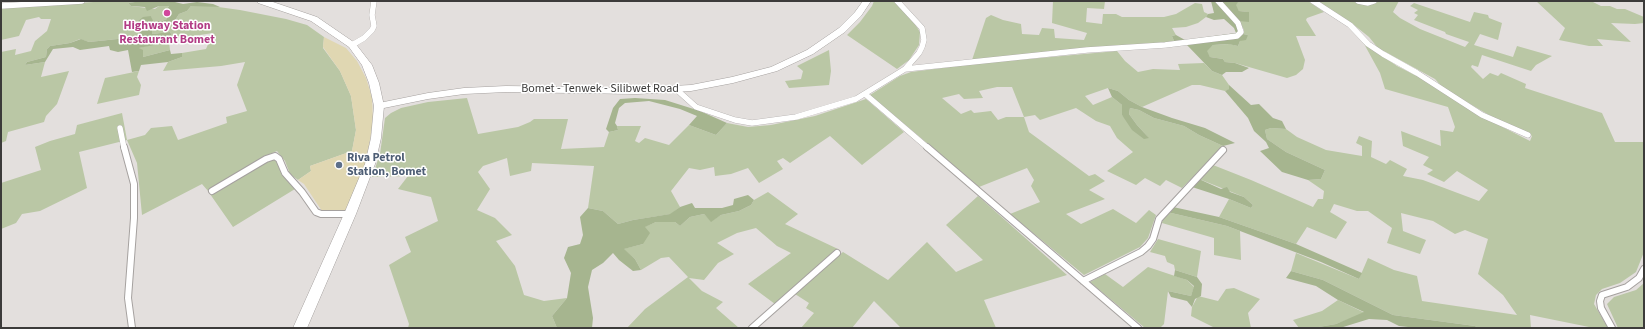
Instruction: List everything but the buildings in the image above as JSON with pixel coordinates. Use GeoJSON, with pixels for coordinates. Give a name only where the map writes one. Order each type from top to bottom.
{"type":"FeatureCollection","features":[{"type":"Feature","properties":{"kind":"highway"},"geometry":{"type":"LineString","coordinates":[[261,1],[294,10],[314,19],[352,45],[367,65],[374,83],[379,111],[376,138],[371,158],[350,214],[298,327]]}},
{"type":"Feature","properties":{"kind":"main road","name":"Bomet - Tenwek - Silibwet Road"},"geometry":{"type":"LineString","coordinates":[[379,111],[428,96],[474,90],[637,91],[706,86],[746,78],[793,61],[810,52],[838,34],[858,14],[867,1]]}},
{"type":"Feature","properties":{"kind":"street"},"geometry":{"type":"LineString","coordinates":[[1,6],[82,1]]}},
{"type":"Feature","properties":{"kind":"street"},"geometry":{"type":"LineString","coordinates":[[352,45],[364,38],[372,30],[374,26],[372,15],[374,1]]}},
{"type":"Feature","properties":{"kind":"street"},"geometry":{"type":"LineString","coordinates":[[676,89],[696,107],[736,120],[752,123],[796,117],[843,104],[865,94],[905,69],[919,53],[924,40],[924,35],[920,25],[897,1]]}},
{"type":"Feature","properties":{"kind":"street"},"geometry":{"type":"LineString","coordinates":[[905,69],[1087,50],[1165,45],[1237,36],[1241,32],[1238,23],[1218,1]]}},
{"type":"Feature","properties":{"kind":"street"},"geometry":{"type":"LineString","coordinates":[[1313,1],[1350,25],[1368,44],[1383,54],[1417,73],[1482,115],[1528,135]]}},
{"type":"Feature","properties":{"kind":"street"},"geometry":{"type":"LineString","coordinates":[[1358,1],[1368,3],[1374,1]]}},
{"type":"Feature","properties":{"kind":"street"},"geometry":{"type":"LineString","coordinates":[[865,94],[1138,328]]}},
{"type":"Feature","properties":{"kind":"street"},"geometry":{"type":"LineString","coordinates":[[120,128],[122,141],[134,184],[134,218],[128,298],[132,328]]}},
{"type":"Feature","properties":{"kind":"street"},"geometry":{"type":"LineString","coordinates":[[1083,281],[1141,252],[1148,246],[1153,239],[1159,219],[1223,150]]}},
{"type":"Feature","properties":{"kind":"street"},"geometry":{"type":"LineString","coordinates":[[212,191],[266,159],[275,156],[279,159],[285,173],[302,192],[316,212],[321,214],[350,214]]}},
{"type":"Feature","properties":{"kind":"street"},"geometry":{"type":"LineString","coordinates":[[752,328],[837,253]]}},
{"type":"Feature","properties":{"kind":"street"},"geometry":{"type":"LineString","coordinates":[[1612,328],[1601,308],[1600,301],[1602,296],[1627,287],[1640,278],[1644,269]]}},
{"type":"Feature","properties":{"kind":"green space"},"geometry":{"type":"Polygon","coordinates":[[[109,1],[135,2],[128,3],[131,6],[155,9],[159,6],[169,6],[166,10],[167,19],[162,21],[152,21],[151,16],[140,34],[127,38],[89,42],[80,39],[70,43],[50,46],[47,49],[46,57],[27,62],[25,65],[45,62],[41,77],[69,71],[57,104],[46,116],[44,122],[8,132],[6,141],[1,143],[1,52],[16,49],[15,55],[31,51],[35,41],[47,31],[51,19],[41,19],[39,17],[26,20],[19,36],[1,40],[1,8],[109,1]]]}},
{"type":"Feature","properties":{"kind":"green space"},"geometry":{"type":"Polygon","coordinates":[[[874,1],[895,1],[913,21],[920,32],[919,45],[909,60],[897,69],[847,35],[860,22],[874,1]]]}},
{"type":"Feature","properties":{"kind":"green space"},"geometry":{"type":"Polygon","coordinates":[[[1053,1],[1105,1],[1104,9],[1087,8],[1086,22],[1102,24],[1103,14],[1116,14],[1122,17],[1164,17],[1176,14],[1195,3],[1202,4],[1204,12],[1208,14],[1198,23],[1186,27],[1172,28],[1176,35],[1172,36],[1174,41],[1159,44],[972,60],[986,18],[991,15],[1003,20],[1021,24],[1022,34],[1039,35],[1042,28],[1054,29],[1055,38],[1084,40],[1087,33],[1052,23],[1053,1]]]}},
{"type":"Feature","properties":{"kind":"green space"},"geometry":{"type":"Polygon","coordinates":[[[1211,1],[1216,1],[1237,26],[1239,32],[1236,35],[1159,44],[1174,41],[1172,36],[1176,35],[1185,40],[1236,33],[1234,28],[1224,19],[1214,20],[1206,17],[1208,14],[1214,13],[1211,1]]]}},
{"type":"Feature","properties":{"kind":"green space"},"geometry":{"type":"Polygon","coordinates":[[[1220,1],[1239,1],[1236,5],[1239,11],[1249,12],[1249,22],[1239,21],[1220,1]]]}},
{"type":"Feature","properties":{"kind":"green space"},"geometry":{"type":"Polygon","coordinates":[[[1239,1],[1308,1],[1324,12],[1307,18],[1306,20],[1316,36],[1296,36],[1305,60],[1303,69],[1296,75],[1287,78],[1235,63],[1225,62],[1223,59],[1210,57],[1206,51],[1213,45],[1229,44],[1238,46],[1240,41],[1248,35],[1243,34],[1244,30],[1239,21],[1248,12],[1239,11],[1235,5],[1239,1]]]}},
{"type":"Feature","properties":{"kind":"green space"},"geometry":{"type":"Polygon","coordinates":[[[1317,1],[1349,1],[1371,5],[1377,1],[1399,1],[1393,12],[1400,18],[1420,29],[1465,47],[1469,42],[1414,20],[1418,15],[1414,13],[1418,10],[1410,6],[1414,3],[1470,22],[1474,12],[1488,15],[1489,18],[1502,23],[1498,40],[1480,34],[1474,45],[1513,57],[1517,46],[1552,56],[1536,65],[1531,71],[1482,55],[1478,67],[1472,65],[1471,67],[1483,79],[1490,73],[1498,76],[1501,73],[1526,84],[1525,88],[1602,113],[1615,142],[1644,142],[1644,252],[1636,272],[1620,283],[1602,289],[1596,295],[1594,304],[1608,328],[1594,328],[1530,315],[1531,328],[1478,328],[1475,326],[1393,315],[1323,280],[1291,271],[1296,253],[1359,279],[1368,258],[1394,270],[1417,276],[1422,301],[1517,315],[1503,295],[1478,274],[1488,239],[1465,230],[1455,234],[1433,221],[1401,213],[1403,231],[1426,240],[1420,254],[1387,243],[1392,228],[1368,211],[1357,211],[1334,204],[1330,212],[1347,222],[1336,239],[1307,227],[1296,244],[1219,217],[1229,199],[1251,208],[1253,205],[1244,197],[1199,179],[1213,165],[1313,207],[1318,199],[1323,199],[1324,191],[1308,180],[1321,179],[1325,170],[1286,152],[1267,139],[1265,130],[1271,128],[1286,129],[1297,137],[1326,150],[1362,156],[1362,146],[1356,143],[1359,136],[1372,141],[1371,157],[1386,164],[1390,160],[1407,169],[1403,176],[1423,180],[1479,201],[1488,190],[1457,171],[1444,182],[1427,174],[1433,170],[1423,165],[1429,157],[1403,146],[1401,131],[1441,146],[1440,130],[1453,132],[1455,127],[1448,107],[1385,89],[1380,73],[1363,42],[1397,66],[1419,77],[1475,113],[1530,141],[1532,136],[1525,131],[1499,121],[1443,88],[1435,79],[1378,48],[1369,37],[1349,21],[1317,1]]]}},
{"type":"Feature","properties":{"kind":"green space"},"geometry":{"type":"Polygon","coordinates":[[[1536,1],[1591,1],[1601,6],[1625,9],[1644,17],[1644,23],[1611,23],[1631,42],[1597,39],[1603,46],[1589,46],[1559,40],[1565,28],[1536,1]]]}},
{"type":"Feature","properties":{"kind":"green space"},"geometry":{"type":"Polygon","coordinates":[[[175,2],[183,4],[197,2],[213,4],[220,7],[191,6],[187,11],[179,14],[174,22],[163,26],[162,29],[152,30],[152,34],[170,32],[174,39],[169,42],[139,48],[143,50],[143,57],[170,50],[171,54],[182,53],[182,57],[168,62],[141,65],[139,71],[132,72],[128,50],[118,52],[110,50],[109,46],[80,50],[73,47],[53,49],[45,62],[25,65],[27,62],[46,57],[47,49],[50,46],[70,43],[81,39],[89,42],[127,38],[139,34],[136,30],[136,23],[143,17],[151,16],[153,21],[162,21],[167,19],[166,10],[169,6],[159,6],[147,11],[145,7],[131,6],[128,3],[175,2]]]}},
{"type":"Feature","properties":{"kind":"green space"},"geometry":{"type":"Polygon","coordinates":[[[191,6],[211,6],[286,19],[307,25],[324,37],[323,48],[340,71],[351,96],[356,130],[352,151],[310,166],[311,171],[298,180],[290,174],[285,161],[277,151],[208,191],[202,184],[142,215],[137,163],[127,140],[145,135],[151,128],[172,126],[178,140],[227,123],[226,117],[247,111],[237,85],[245,62],[221,66],[163,71],[168,62],[182,57],[182,53],[206,49],[213,33],[174,39],[170,32],[152,34],[152,30],[162,29],[163,26],[174,22],[179,14],[187,11],[191,6]]]}},
{"type":"Feature","properties":{"kind":"green space"},"geometry":{"type":"Polygon","coordinates":[[[1243,34],[1248,35],[1246,40],[1240,41],[1238,46],[1228,44],[1213,45],[1207,51],[1210,57],[1223,59],[1225,62],[1235,63],[1249,68],[1242,72],[1226,72],[1222,75],[1212,71],[1186,44],[1235,39],[1243,34]]]}},
{"type":"Feature","properties":{"kind":"green space"},"geometry":{"type":"Polygon","coordinates":[[[162,42],[169,42],[170,50],[143,57],[139,48],[162,42]]]}},
{"type":"Feature","properties":{"kind":"green space"},"geometry":{"type":"Polygon","coordinates":[[[829,50],[831,71],[829,85],[789,88],[785,81],[801,79],[803,71],[797,66],[829,50]]]}},
{"type":"Feature","properties":{"kind":"green space"},"geometry":{"type":"Polygon","coordinates":[[[1117,51],[1125,61],[1138,72],[1153,69],[1180,70],[1178,64],[1204,63],[1212,71],[1222,75],[1230,89],[1225,91],[1200,85],[1192,85],[1142,107],[1129,100],[1118,91],[1108,88],[1085,96],[1093,105],[1112,97],[1122,105],[1122,115],[1149,138],[1129,114],[1130,108],[1139,110],[1154,118],[1184,126],[1223,146],[1182,188],[1166,180],[1160,186],[1145,178],[1136,185],[1107,171],[1133,152],[1117,138],[1110,126],[1096,121],[1076,108],[1040,120],[1035,115],[1024,117],[1029,132],[1089,176],[1095,174],[1105,181],[1089,190],[1105,199],[1066,214],[1081,224],[1113,209],[1136,223],[1149,210],[1156,215],[1148,238],[1140,247],[1084,275],[1010,214],[1040,202],[1031,186],[1034,180],[1027,168],[979,187],[870,95],[900,76],[911,72],[974,64],[1117,51]],[[997,87],[979,91],[983,98],[964,99],[959,94],[942,98],[961,114],[971,110],[974,113],[991,111],[998,120],[1006,117],[1024,117],[1012,87],[997,87]]]}},
{"type":"Feature","properties":{"kind":"green space"},"geometry":{"type":"Polygon","coordinates":[[[139,71],[137,77],[141,85],[139,95],[97,104],[105,78],[139,71]]]}},
{"type":"Feature","properties":{"kind":"green space"},"geometry":{"type":"Polygon","coordinates":[[[1229,85],[1251,105],[1259,104],[1273,118],[1282,121],[1286,129],[1271,128],[1265,130],[1267,139],[1286,152],[1325,170],[1321,179],[1308,180],[1282,172],[1260,151],[1269,148],[1266,142],[1254,131],[1248,118],[1225,91],[1229,89],[1229,85]]]}},
{"type":"Feature","properties":{"kind":"green space"},"geometry":{"type":"Polygon","coordinates":[[[1108,88],[1118,91],[1129,100],[1142,107],[1205,128],[1235,143],[1223,146],[1184,126],[1154,118],[1139,110],[1130,108],[1129,114],[1149,138],[1144,139],[1132,130],[1122,115],[1122,105],[1112,97],[1108,88]]]}},
{"type":"Feature","properties":{"kind":"green space"},"geometry":{"type":"Polygon","coordinates":[[[467,98],[478,134],[518,127],[534,119],[568,119],[561,149],[604,147],[609,132],[618,130],[617,126],[641,126],[635,141],[639,143],[645,138],[669,145],[689,125],[716,135],[727,123],[748,127],[771,125],[815,116],[866,99],[904,132],[862,165],[830,136],[790,163],[783,158],[777,161],[783,169],[759,183],[748,168],[731,174],[715,176],[714,167],[700,170],[689,168],[671,191],[680,207],[671,214],[618,224],[603,211],[588,208],[594,166],[532,163],[531,171],[510,176],[507,158],[483,166],[478,172],[490,189],[477,210],[495,218],[512,235],[496,241],[515,266],[524,295],[544,301],[567,298],[552,316],[557,328],[408,328],[409,324],[389,265],[411,252],[405,237],[438,221],[431,197],[398,189],[408,176],[372,177],[380,154],[385,118],[401,108],[428,102],[467,98]]]}},
{"type":"Feature","properties":{"kind":"green space"},"geometry":{"type":"Polygon","coordinates":[[[635,98],[665,100],[700,111],[727,123],[716,135],[689,125],[697,116],[680,109],[649,101],[625,103],[619,108],[615,123],[618,130],[609,132],[606,129],[613,108],[620,99],[635,98]]]}},
{"type":"Feature","properties":{"kind":"green space"},"geometry":{"type":"Polygon","coordinates":[[[122,113],[127,140],[79,152],[87,188],[40,211],[22,214],[16,223],[1,229],[1,183],[41,170],[35,147],[75,134],[77,125],[122,113]]]}},
{"type":"Feature","properties":{"kind":"green space"},"geometry":{"type":"Polygon","coordinates":[[[273,159],[276,160],[282,175],[295,189],[233,227],[210,194],[273,159]]]}},
{"type":"Feature","properties":{"kind":"green space"},"geometry":{"type":"Polygon","coordinates":[[[1199,179],[1221,189],[1227,187],[1230,192],[1244,197],[1253,205],[1251,208],[1192,187],[1199,179]]]}},
{"type":"Feature","properties":{"kind":"green space"},"geometry":{"type":"Polygon","coordinates":[[[768,192],[798,214],[785,224],[838,249],[775,304],[748,284],[791,253],[777,246],[756,228],[737,233],[717,243],[734,254],[718,263],[704,280],[689,278],[702,291],[723,302],[716,308],[739,328],[627,328],[645,309],[688,277],[669,257],[661,258],[641,270],[635,259],[623,249],[643,244],[644,227],[656,222],[675,222],[680,226],[690,217],[704,214],[711,221],[721,215],[739,211],[751,205],[754,200],[768,192]]]}},
{"type":"Feature","properties":{"kind":"green space"},"geometry":{"type":"Polygon","coordinates":[[[748,195],[754,200],[751,205],[739,211],[721,215],[711,222],[704,214],[690,217],[680,226],[675,222],[656,222],[645,227],[650,233],[643,244],[624,249],[635,259],[641,270],[633,271],[613,253],[603,263],[592,270],[588,287],[593,318],[592,328],[557,328],[552,316],[567,298],[571,273],[564,258],[568,247],[580,244],[583,235],[580,217],[588,208],[603,211],[618,224],[670,214],[680,207],[692,203],[695,208],[722,208],[733,205],[734,199],[748,195]]]}},
{"type":"Feature","properties":{"kind":"green space"},"geometry":{"type":"Polygon","coordinates":[[[978,196],[1067,275],[984,300],[996,328],[901,328],[874,301],[852,328],[801,328],[814,313],[806,308],[809,303],[795,294],[816,273],[843,252],[888,280],[927,242],[956,272],[983,260],[946,225],[978,196]]]}},
{"type":"Feature","properties":{"kind":"green space"},"geometry":{"type":"Polygon","coordinates":[[[1173,207],[1219,217],[1296,244],[1362,273],[1359,279],[1321,262],[1227,226],[1167,212],[1173,207]]]}},
{"type":"Feature","properties":{"kind":"green space"},"geometry":{"type":"Polygon","coordinates":[[[1167,212],[1227,226],[1240,231],[1241,260],[1214,255],[1214,238],[1162,223],[1167,212]]]}},
{"type":"Feature","properties":{"kind":"green space"},"geometry":{"type":"Polygon","coordinates":[[[1158,239],[1201,251],[1197,277],[1175,270],[1174,265],[1167,262],[1165,256],[1150,252],[1158,239]]]}},
{"type":"Feature","properties":{"kind":"green space"},"geometry":{"type":"Polygon","coordinates":[[[1148,267],[1187,280],[1194,287],[1191,296],[1168,291],[1164,324],[1160,328],[1145,328],[1090,282],[1105,274],[1123,287],[1148,267]]]}},
{"type":"Feature","properties":{"kind":"green space"},"geometry":{"type":"Polygon","coordinates":[[[1175,270],[1197,277],[1202,284],[1201,296],[1195,299],[1192,307],[1187,301],[1171,297],[1168,291],[1191,296],[1194,286],[1187,280],[1174,276],[1175,270]]]}},
{"type":"Feature","properties":{"kind":"green space"},"geometry":{"type":"Polygon","coordinates":[[[1291,271],[1323,280],[1393,315],[1475,326],[1478,328],[1417,328],[1399,326],[1387,320],[1369,319],[1340,328],[1313,328],[1336,324],[1364,312],[1338,300],[1316,286],[1286,278],[1291,271]]]}},
{"type":"Feature","properties":{"kind":"green space"},"geometry":{"type":"Polygon","coordinates":[[[1644,283],[1644,328],[1618,328],[1607,304],[1614,297],[1636,290],[1644,283]]]}},
{"type":"Feature","properties":{"kind":"green space"},"geometry":{"type":"Polygon","coordinates":[[[1234,288],[1260,299],[1248,313],[1251,328],[1215,328],[1191,316],[1192,307],[1198,296],[1218,301],[1226,289],[1234,288]]]}},
{"type":"Feature","properties":{"kind":"green space"},"geometry":{"type":"Polygon","coordinates":[[[1338,300],[1365,313],[1336,324],[1313,328],[1299,328],[1293,320],[1322,311],[1338,300]]]}},
{"type":"Feature","properties":{"kind":"sand"},"geometry":{"type":"Polygon","coordinates":[[[324,37],[346,48],[357,61],[366,78],[372,97],[373,121],[367,159],[347,210],[322,211],[304,184],[298,180],[311,171],[310,166],[352,151],[356,130],[351,96],[340,71],[323,47],[324,37]]]}},
{"type":"Feature","properties":{"kind":"place","name":"Highway Station Restaurant Bomet"},"geometry":{"type":"Point","coordinates":[167,13]}},
{"type":"Feature","properties":{"kind":"place","name":"Riva Petrol Station, Bomet"},"geometry":{"type":"Point","coordinates":[339,165]}}]}
